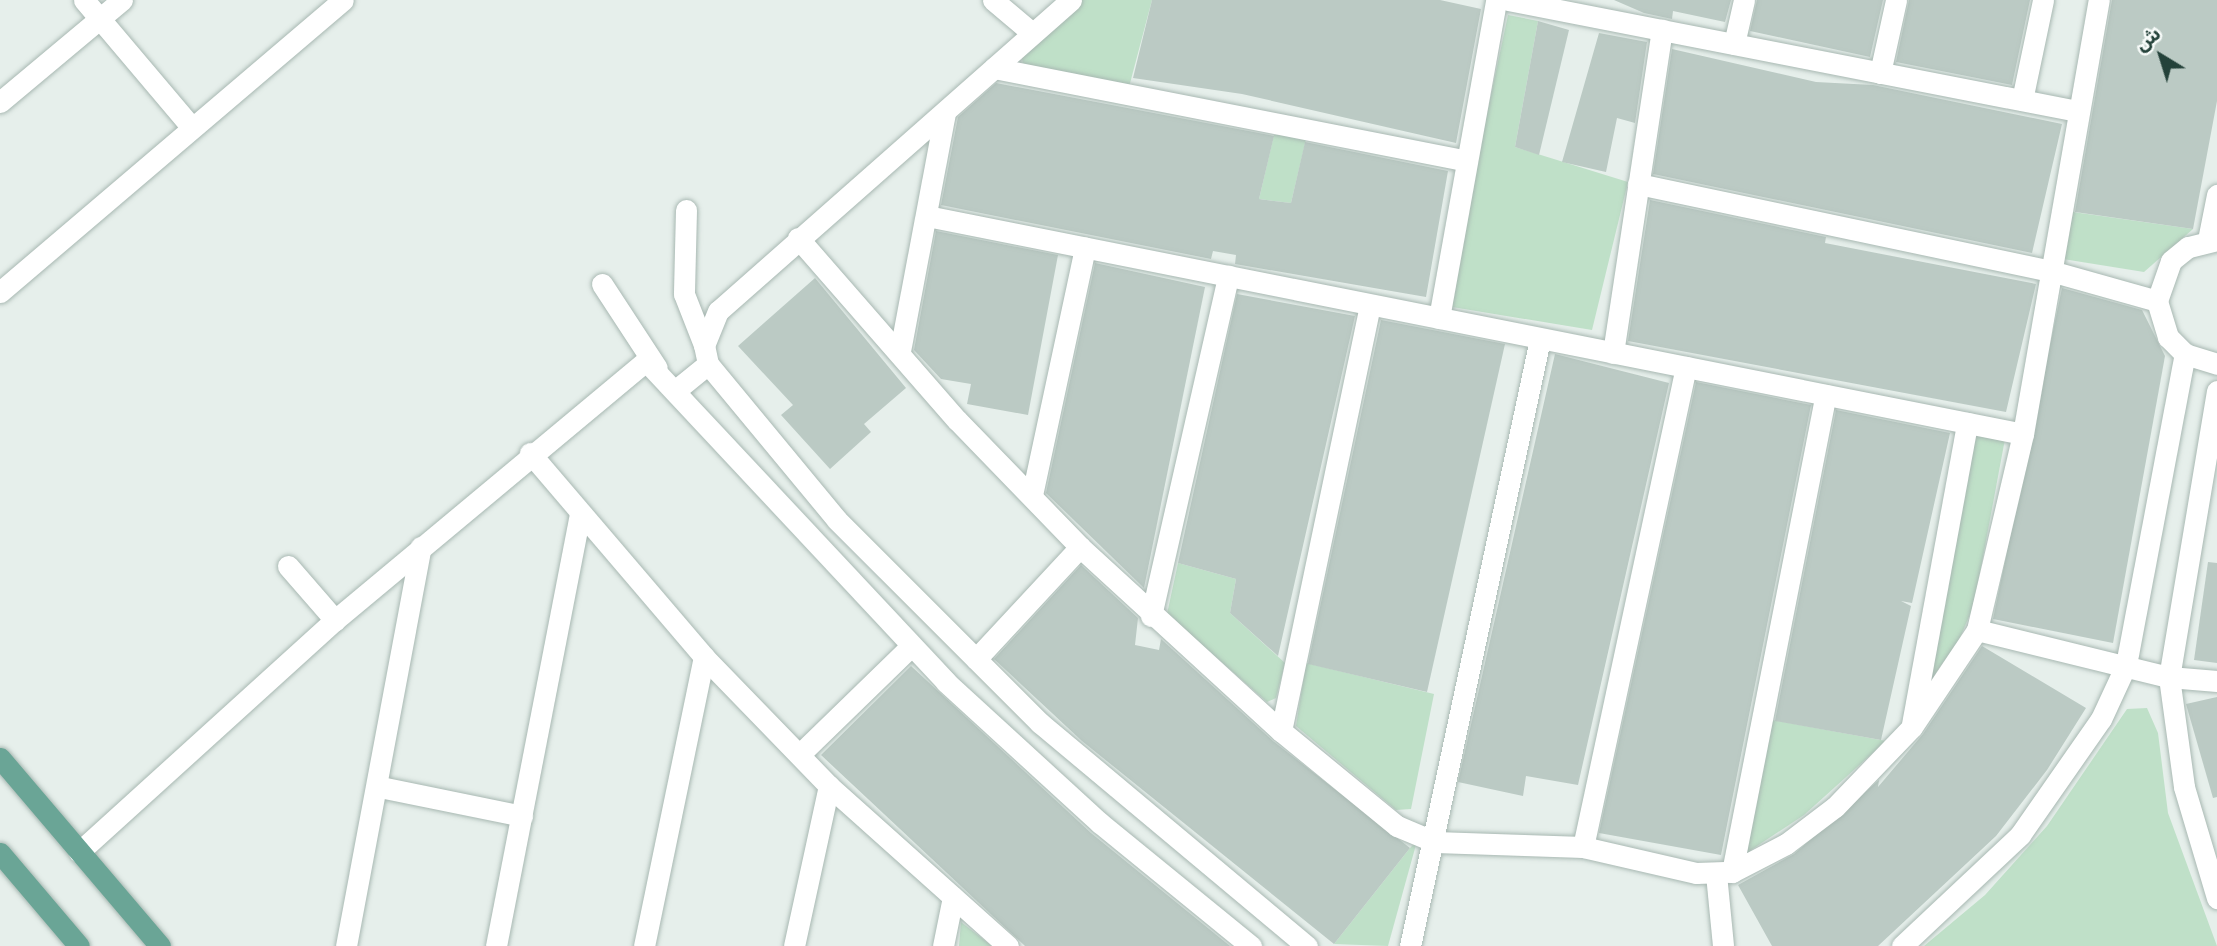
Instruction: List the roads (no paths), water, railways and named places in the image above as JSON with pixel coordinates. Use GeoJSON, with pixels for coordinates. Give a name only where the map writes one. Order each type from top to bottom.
{"type":"FeatureCollection","features":[{"type":"Feature","properties":{"kind":"main road"},"geometry":{"type":"LineString","coordinates":[[0,758],[160,946]]}},
{"type":"Feature","properties":{"kind":"main road"},"geometry":{"type":"LineString","coordinates":[[0,853],[79,946]]}},
{"type":"Feature","properties":{"kind":"street"},"geometry":{"type":"LineString","coordinates":[[84,0],[192,128]]}},
{"type":"Feature","properties":{"kind":"street"},"geometry":{"type":"LineString","coordinates":[[0,102],[122,0]]}},
{"type":"Feature","properties":{"kind":"street"},"geometry":{"type":"LineString","coordinates":[[0,292],[343,0]]}},
{"type":"Feature","properties":{"kind":"street"},"geometry":{"type":"LineString","coordinates":[[993,0],[1031,32]]}},
{"type":"Feature","properties":{"kind":"street"},"geometry":{"type":"LineString","coordinates":[[676,390],[706,354],[718,311],[798,238],[945,113],[1031,32],[1071,0]]}},
{"type":"Feature","properties":{"kind":"street"},"geometry":{"type":"LineString","coordinates":[[1439,318],[1464,160],[1496,0]]}},
{"type":"Feature","properties":{"kind":"street"},"geometry":{"type":"LineString","coordinates":[[1508,0],[1587,8],[1662,30],[2077,111]]}},
{"type":"Feature","properties":{"kind":"street"},"geometry":{"type":"LineString","coordinates":[[1734,44],[1744,0]]}},
{"type":"Feature","properties":{"kind":"street"},"geometry":{"type":"LineString","coordinates":[[1880,72],[1896,0]]}},
{"type":"Feature","properties":{"kind":"street"},"geometry":{"type":"LineString","coordinates":[[2022,100],[2043,0]]}},
{"type":"Feature","properties":{"kind":"street"},"geometry":{"type":"LineString","coordinates":[[798,238],[900,351],[957,420],[1080,547],[1152,616],[1281,731],[1397,826],[1435,842],[1583,847],[1724,873],[1811,827],[1912,727],[1977,630],[2023,434],[2047,270],[2099,0]]}},
{"type":"Feature","properties":{"kind":"street"},"geometry":{"type":"LineString","coordinates":[[1613,353],[1662,30]]}},
{"type":"Feature","properties":{"kind":"street"},"geometry":{"type":"LineString","coordinates":[[994,68],[1464,160]]}},
{"type":"Feature","properties":{"kind":"street"},"geometry":{"type":"LineString","coordinates":[[900,351],[945,113]]}},
{"type":"Feature","properties":{"kind":"street"},"geometry":{"type":"LineString","coordinates":[[1638,184],[2047,270],[2157,301]]}},
{"type":"Feature","properties":{"kind":"street"},"geometry":{"type":"LineString","coordinates":[[2217,195],[2212,240],[2171,261],[2157,301],[2168,338],[2185,354],[2217,363]]}},
{"type":"Feature","properties":{"kind":"street"},"geometry":{"type":"LineString","coordinates":[[686,210],[684,294],[706,354],[837,520],[1040,723],[1307,946]]}},
{"type":"Feature","properties":{"kind":"street"},"geometry":{"type":"LineString","coordinates":[[927,216],[2023,434]]}},
{"type":"Feature","properties":{"kind":"street"},"geometry":{"type":"LineString","coordinates":[[1032,495],[1085,248]]}},
{"type":"Feature","properties":{"kind":"street"},"geometry":{"type":"LineString","coordinates":[[1152,616],[1228,276]]}},
{"type":"Feature","properties":{"kind":"street"},"geometry":{"type":"LineString","coordinates":[[602,284],[657,368],[911,646],[1018,750],[1251,946]]}},
{"type":"Feature","properties":{"kind":"street"},"geometry":{"type":"LineString","coordinates":[[1281,731],[1370,306]]}},
{"type":"Feature","properties":{"kind":"street"},"geometry":{"type":"LineString","coordinates":[[1410,946],[1435,842],[1540,339]]}},
{"type":"Feature","properties":{"kind":"street"},"geometry":{"type":"LineString","coordinates":[[1902,946],[1988,870],[2034,816],[2095,729],[2126,665],[2185,354]]}},
{"type":"Feature","properties":{"kind":"street"},"geometry":{"type":"LineString","coordinates":[[79,852],[335,620],[636,363],[657,368]]}},
{"type":"Feature","properties":{"kind":"street"},"geometry":{"type":"LineString","coordinates":[[1583,847],[1686,367]]}},
{"type":"Feature","properties":{"kind":"street"},"geometry":{"type":"LineString","coordinates":[[2217,391],[2169,677],[2184,787],[2217,898]]}},
{"type":"Feature","properties":{"kind":"street"},"geometry":{"type":"LineString","coordinates":[[1723,946],[1724,873],[1826,395]]}},
{"type":"Feature","properties":{"kind":"street"},"geometry":{"type":"LineString","coordinates":[[1912,727],[1967,423]]}},
{"type":"Feature","properties":{"kind":"street"},"geometry":{"type":"LineString","coordinates":[[530,453],[704,657],[829,786],[1009,946]]}},
{"type":"Feature","properties":{"kind":"street"},"geometry":{"type":"LineString","coordinates":[[496,946],[580,514]]}},
{"type":"Feature","properties":{"kind":"street"},"geometry":{"type":"LineString","coordinates":[[346,946],[380,787],[421,547]]}},
{"type":"Feature","properties":{"kind":"street"},"geometry":{"type":"LineString","coordinates":[[976,659],[1080,547]]}},
{"type":"Feature","properties":{"kind":"street"},"geometry":{"type":"LineString","coordinates":[[288,566],[335,620]]}},
{"type":"Feature","properties":{"kind":"street"},"geometry":{"type":"LineString","coordinates":[[1977,630],[2169,677],[2217,681]]}},
{"type":"Feature","properties":{"kind":"street"},"geometry":{"type":"LineString","coordinates":[[800,754],[911,646]]}},
{"type":"Feature","properties":{"kind":"street"},"geometry":{"type":"LineString","coordinates":[[644,946],[704,657]]}},
{"type":"Feature","properties":{"kind":"street"},"geometry":{"type":"LineString","coordinates":[[1018,750],[1040,723]]}},
{"type":"Feature","properties":{"kind":"street"},"geometry":{"type":"LineString","coordinates":[[794,946],[829,786]]}},
{"type":"Feature","properties":{"kind":"street"},"geometry":{"type":"LineString","coordinates":[[380,787],[522,816]]}},
{"type":"Feature","properties":{"kind":"street"},"geometry":{"type":"LineString","coordinates":[[943,946],[953,897]]}}]}
